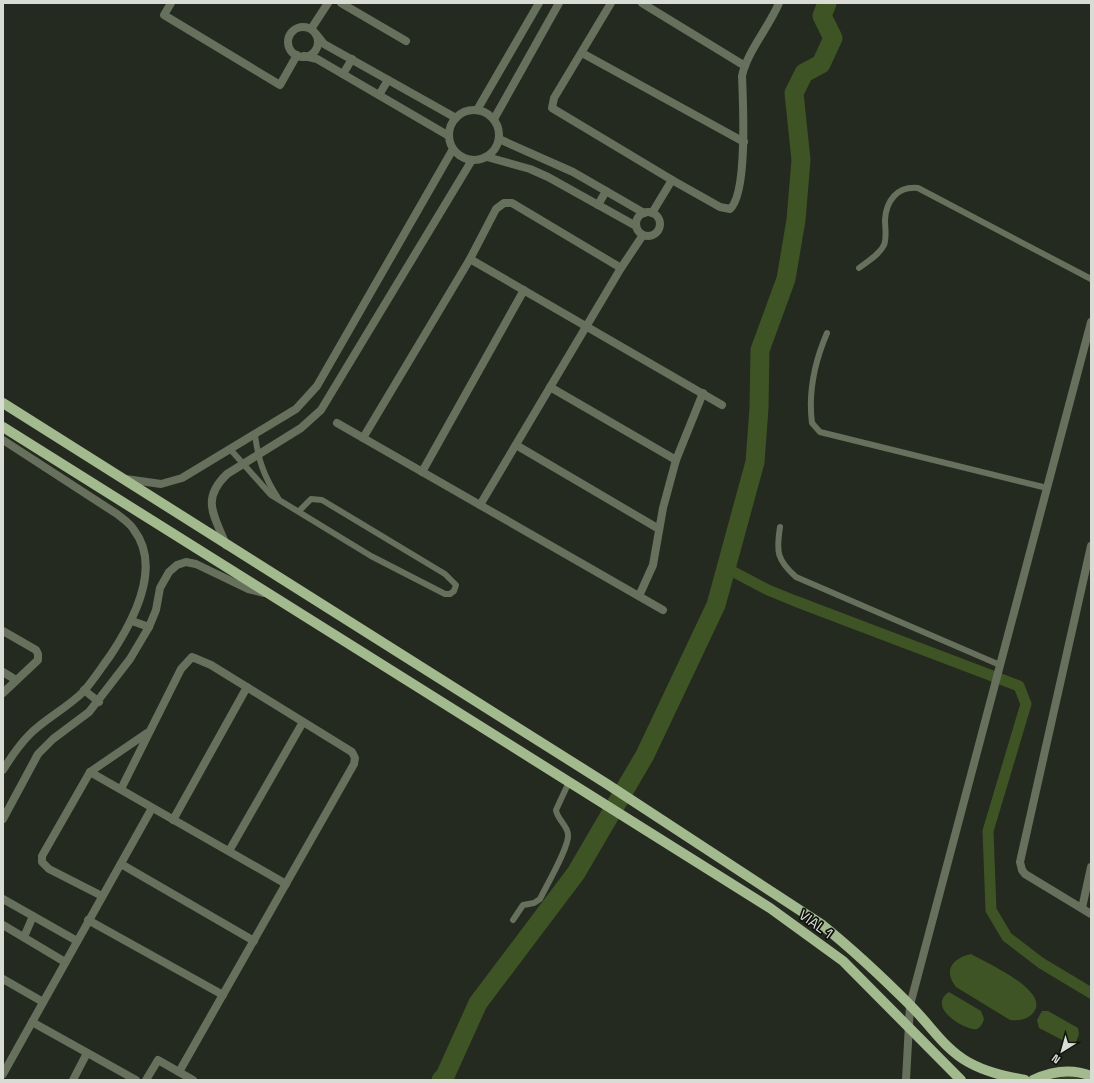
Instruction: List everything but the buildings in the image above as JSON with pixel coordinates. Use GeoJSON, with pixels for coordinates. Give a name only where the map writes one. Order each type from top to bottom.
{"type":"FeatureCollection","features":[{"type":"Feature","properties":{"kind":"main road","name":"VIAL 1"},"geometry":{"type":"LineString","coordinates":[[3,403],[226,545],[608,784],[821,924],[853,950],[910,1005],[942,1041],[966,1061],[990,1073],[1025,1080]]}},
{"type":"Feature","properties":{"kind":"main road","name":"VIAL 1"},"geometry":{"type":"LineString","coordinates":[[3,427],[770,908],[811,936],[843,961],[961,1080]]}},
{"type":"Feature","properties":{"kind":"main road"},"geometry":{"type":"LineString","coordinates":[[1033,1080],[1047,1074],[1064,1071],[1082,1073],[1091,1076]]}},
{"type":"Feature","properties":{"kind":"street"},"geometry":{"type":"LineString","coordinates":[[171,3],[164,15],[280,85],[301,56],[309,55],[316,49],[317,39],[313,32]]}},
{"type":"Feature","properties":{"kind":"street"},"geometry":{"type":"LineString","coordinates":[[313,32],[328,3]]}},
{"type":"Feature","properties":{"kind":"street"},"geometry":{"type":"LineString","coordinates":[[341,3],[406,41]]}},
{"type":"Feature","properties":{"kind":"street"},"geometry":{"type":"LineString","coordinates":[[477,110],[539,3]]}},
{"type":"Feature","properties":{"kind":"street"},"geometry":{"type":"LineString","coordinates":[[494,120],[559,3]]}},
{"type":"Feature","properties":{"kind":"street"},"geometry":{"type":"LineString","coordinates":[[611,3],[554,98],[552,108],[672,180],[720,207],[730,209],[737,198],[744,142],[742,76],[744,66],[767,29],[779,3]]}},
{"type":"Feature","properties":{"kind":"street"},"geometry":{"type":"LineString","coordinates":[[642,3],[744,66]]}},
{"type":"Feature","properties":{"kind":"street"},"geometry":{"type":"LineString","coordinates":[[449,136],[317,59],[293,53],[288,44],[292,31],[301,27],[313,32],[324,44],[456,118]]}},
{"type":"Feature","properties":{"kind":"street"},"geometry":{"type":"LineString","coordinates":[[582,53],[744,142]]}},
{"type":"Feature","properties":{"kind":"street"},"geometry":{"type":"LineString","coordinates":[[343,74],[352,59]]}},
{"type":"Feature","properties":{"kind":"street"},"geometry":{"type":"LineString","coordinates":[[379,95],[388,80]]}},
{"type":"Feature","properties":{"kind":"street"},"geometry":{"type":"LineString","coordinates":[[477,110],[489,115],[494,120],[499,132],[499,139],[497,146],[487,156],[472,160],[464,159],[453,149],[449,136],[449,129],[456,118],[462,113],[477,110]]}},
{"type":"Feature","properties":{"kind":"street"},"geometry":{"type":"LineString","coordinates":[[487,156],[530,169],[636,226],[643,235],[647,236],[655,234],[660,227],[658,219],[648,213],[559,165],[499,139]]}},
{"type":"Feature","properties":{"kind":"street"},"geometry":{"type":"LineString","coordinates":[[120,478],[150,484],[161,484],[182,478],[255,435],[296,408],[316,386],[453,149]]}},
{"type":"Feature","properties":{"kind":"street"},"geometry":{"type":"LineString","coordinates":[[226,545],[213,511],[211,500],[212,492],[227,474],[301,428],[321,410],[472,160]]}},
{"type":"Feature","properties":{"kind":"street"},"geometry":{"type":"LineString","coordinates":[[636,226],[638,218],[648,213],[672,180]]}},
{"type":"Feature","properties":{"kind":"street"},"geometry":{"type":"LineString","coordinates":[[598,205],[606,191]]}},
{"type":"Feature","properties":{"kind":"street"},"geometry":{"type":"LineString","coordinates":[[363,438],[470,260],[496,209],[508,203],[512,203],[621,268]]}},
{"type":"Feature","properties":{"kind":"street"},"geometry":{"type":"LineString","coordinates":[[480,505],[621,268],[643,235]]}},
{"type":"Feature","properties":{"kind":"street"},"geometry":{"type":"LineString","coordinates":[[470,260],[722,405]]}},
{"type":"Feature","properties":{"kind":"street"},"geometry":{"type":"LineString","coordinates":[[422,472],[524,290]]}},
{"type":"Feature","properties":{"kind":"street"},"geometry":{"type":"LineString","coordinates":[[906,1080],[910,1005],[1091,322]]}},
{"type":"Feature","properties":{"kind":"street"},"geometry":{"type":"LineString","coordinates":[[550,387],[676,460]]}},
{"type":"Feature","properties":{"kind":"street"},"geometry":{"type":"LineString","coordinates":[[639,596],[653,565],[659,529],[676,460],[703,393]]}},
{"type":"Feature","properties":{"kind":"street"},"geometry":{"type":"LineString","coordinates":[[337,423],[663,610]]}},
{"type":"Feature","properties":{"kind":"street"},"geometry":{"type":"LineString","coordinates":[[3,440],[117,514],[135,531],[142,543],[146,559],[146,573],[137,609],[124,635],[84,690],[73,702],[31,733],[14,753],[3,770]]}},
{"type":"Feature","properties":{"kind":"street"},"geometry":{"type":"LineString","coordinates":[[516,446],[659,529]]}},
{"type":"Feature","properties":{"kind":"street"},"geometry":{"type":"LineString","coordinates":[[1091,546],[1020,862],[1022,870],[1025,874],[1091,914]]}},
{"type":"Feature","properties":{"kind":"street"},"geometry":{"type":"LineString","coordinates":[[3,819],[38,754],[53,739],[83,717],[99,702],[130,659],[149,627],[168,572],[177,565],[186,562],[196,564],[248,589],[271,594]]}},
{"type":"Feature","properties":{"kind":"street"},"geometry":{"type":"LineString","coordinates":[[132,621],[149,627]]}},
{"type":"Feature","properties":{"kind":"street"},"geometry":{"type":"LineString","coordinates":[[3,631],[36,650],[38,654],[38,660],[3,693]]}},
{"type":"Feature","properties":{"kind":"street"},"geometry":{"type":"LineString","coordinates":[[121,789],[181,668],[192,657],[247,687],[352,752],[355,758],[354,764],[179,1072]]}},
{"type":"Feature","properties":{"kind":"street"},"geometry":{"type":"LineString","coordinates":[[3,672],[16,680]]}},
{"type":"Feature","properties":{"kind":"street"},"geometry":{"type":"LineString","coordinates":[[173,820],[247,687]]}},
{"type":"Feature","properties":{"kind":"street"},"geometry":{"type":"LineString","coordinates":[[84,690],[99,702]]}},
{"type":"Feature","properties":{"kind":"street"},"geometry":{"type":"LineString","coordinates":[[229,851],[303,722]]}},
{"type":"Feature","properties":{"kind":"street"},"geometry":{"type":"LineString","coordinates":[[102,896],[49,869],[42,862],[42,856],[90,772],[149,732]]}},
{"type":"Feature","properties":{"kind":"street"},"geometry":{"type":"LineString","coordinates":[[90,772],[286,884]]}},
{"type":"Feature","properties":{"kind":"street"},"geometry":{"type":"LineString","coordinates":[[3,1074],[152,808]]}},
{"type":"Feature","properties":{"kind":"street"},"geometry":{"type":"LineString","coordinates":[[121,864],[254,941]]}},
{"type":"Feature","properties":{"kind":"street"},"geometry":{"type":"LineString","coordinates":[[1082,908],[1091,867]]}},
{"type":"Feature","properties":{"kind":"street"},"geometry":{"type":"LineString","coordinates":[[3,899],[77,941]]}},
{"type":"Feature","properties":{"kind":"street"},"geometry":{"type":"LineString","coordinates":[[24,937],[33,916]]}},
{"type":"Feature","properties":{"kind":"street"},"geometry":{"type":"LineString","coordinates":[[88,920],[223,995]]}},
{"type":"Feature","properties":{"kind":"street"},"geometry":{"type":"LineString","coordinates":[[3,925],[65,962]]}},
{"type":"Feature","properties":{"kind":"street"},"geometry":{"type":"LineString","coordinates":[[3,979],[43,1002]]}},
{"type":"Feature","properties":{"kind":"street"},"geometry":{"type":"LineString","coordinates":[[32,1022],[136,1080]]}},
{"type":"Feature","properties":{"kind":"street"},"geometry":{"type":"LineString","coordinates":[[73,1080],[87,1053]]}},
{"type":"Feature","properties":{"kind":"street"},"geometry":{"type":"LineString","coordinates":[[146,1080],[158,1060],[193,1080]]}},
{"type":"Feature","properties":{"kind":"lane"},"geometry":{"type":"LineString","coordinates":[[859,268],[879,252],[884,245],[886,240],[886,210],[896,194],[902,189],[909,187],[918,188],[1091,279]]}},
{"type":"Feature","properties":{"kind":"lane"},"geometry":{"type":"LineString","coordinates":[[827,333],[818,352],[812,389],[812,423],[820,432],[1047,488]]}},
{"type":"Feature","properties":{"kind":"lane"},"geometry":{"type":"LineString","coordinates":[[255,435],[257,456],[266,480],[279,500]]}},
{"type":"Feature","properties":{"kind":"lane"},"geometry":{"type":"LineString","coordinates":[[230,449],[265,490],[279,500],[371,556],[398,568],[438,591],[445,594],[450,594],[454,591],[456,585],[446,574],[322,500],[310,499],[299,512]]}},
{"type":"Feature","properties":{"kind":"lane"},"geometry":{"type":"LineString","coordinates":[[780,527],[777,547],[778,555],[782,563],[796,577],[1000,665]]}},
{"type":"Feature","properties":{"kind":"lane"},"geometry":{"type":"LineString","coordinates":[[513,920],[523,905],[534,903],[540,899],[567,846],[567,829],[556,810],[569,782]]}},
{"type":"Feature","properties":{"kind":"shaded area"},"geometry":{"type":"Polygon","coordinates":[[[971,954],[1002,971],[1026,987],[1033,996],[1036,1005],[1033,1013],[1022,1020],[1010,1020],[956,987],[950,976],[952,966],[954,962],[971,954]]]}},
{"type":"Feature","properties":{"kind":"shaded area"},"geometry":{"type":"Polygon","coordinates":[[[949,992],[981,1011],[984,1019],[980,1027],[977,1029],[972,1029],[965,1027],[945,1012],[942,1005],[943,998],[949,992]]]}},
{"type":"Feature","properties":{"kind":"shaded area"},"geometry":{"type":"Polygon","coordinates":[[[1042,1011],[1048,1011],[1078,1028],[1079,1034],[1076,1042],[1066,1042],[1039,1028],[1037,1020],[1042,1011]]]}},
{"type":"Feature","properties":{"kind":"shaded area"},"geometry":{"type":"Polygon","coordinates":[[[1070,1076],[1085,1080],[1047,1080],[1050,1079],[1070,1076]]]}},
{"type":"Feature","properties":{"kind":"waterway"},"geometry":{"type":"LineString","coordinates":[[441,1080],[445,1076],[478,1003],[576,873],[645,755],[716,605],[755,462],[759,408],[760,350],[786,279],[796,220],[801,160],[794,93],[804,73],[821,64],[833,38],[822,16],[827,3]]}},
{"type":"Feature","properties":{"kind":"waterway"},"geometry":{"type":"LineString","coordinates":[[726,568],[768,590],[795,601],[1019,686],[1026,704],[988,831],[991,910],[1007,937],[1041,963],[1091,993]]}}]}
